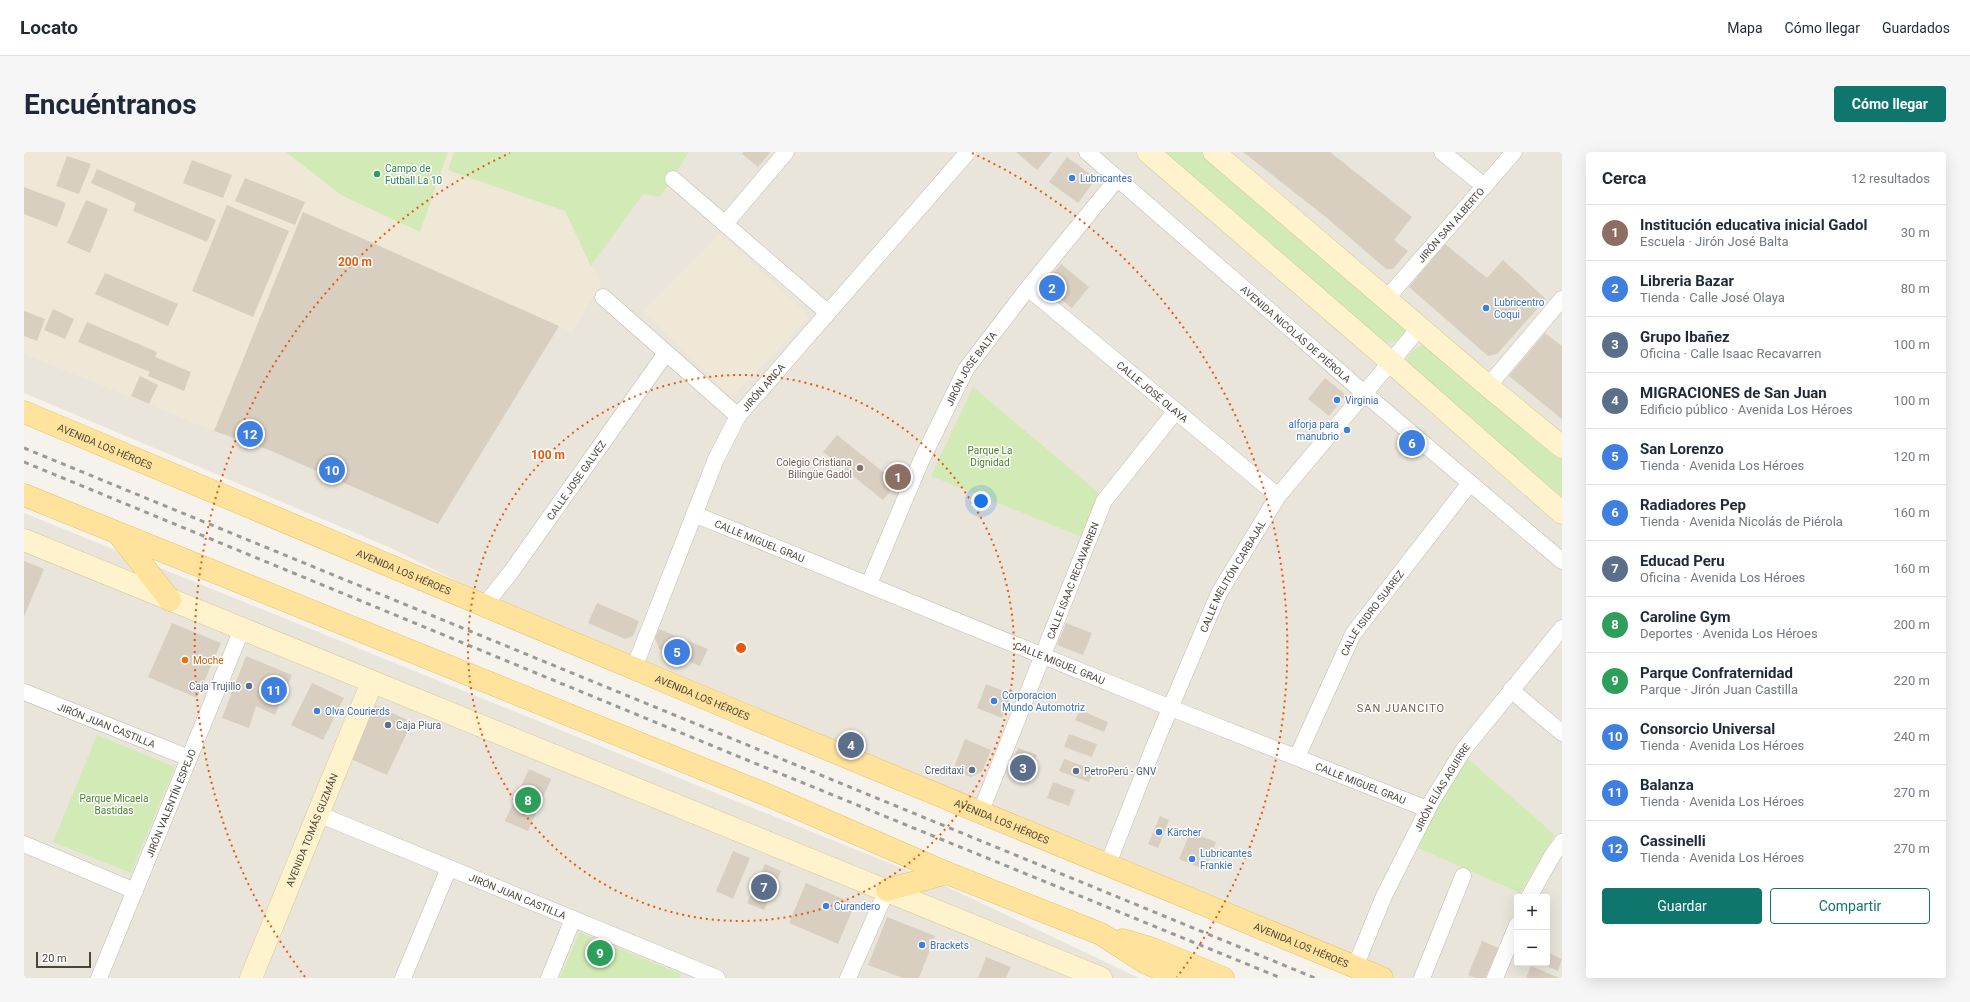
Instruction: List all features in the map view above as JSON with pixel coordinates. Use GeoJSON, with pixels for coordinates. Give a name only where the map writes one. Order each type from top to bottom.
{"type":"FeatureCollection","features":[{"type":"Feature","properties":{"kind":"main road","name":"AVENIDA LOS HÉROES"},"geometry":{"type":"LineString","coordinates":[[24,412],[484,606],[1382,978]]}},
{"type":"Feature","properties":{"kind":"main road"},"geometry":{"type":"LineString","coordinates":[[24,495],[765,794],[948,873],[1101,934],[1153,949],[1223,978]]}},
{"type":"Feature","properties":{"kind":"main road"},"geometry":{"type":"LineString","coordinates":[[120,535],[170,600]]}},
{"type":"Feature","properties":{"kind":"main road"},"geometry":{"type":"LineString","coordinates":[[887,890],[948,873]]}},
{"type":"Feature","properties":{"kind":"main road"},"geometry":{"type":"LineString","coordinates":[[1101,934],[1146,963],[1182,978]]}},
{"type":"Feature","properties":{"kind":"street"},"geometry":{"type":"LineString","coordinates":[[725,224],[786,152]]}},
{"type":"Feature","properties":{"kind":"street","name":"JIRÓN ARICA"},"geometry":{"type":"LineString","coordinates":[[634,668],[716,459],[738,416],[827,312],[968,152]]}},
{"type":"Feature","properties":{"kind":"street","name":"AVENIDA NICOLÁS DE PIÉROLA"},"geometry":{"type":"LineString","coordinates":[[1087,152],[1364,393],[1562,561]]}},
{"type":"Feature","properties":{"kind":"street"},"geometry":{"type":"LineString","coordinates":[[1148,152],[1391,362],[1562,513]]}},
{"type":"Feature","properties":{"kind":"street"},"geometry":{"type":"LineString","coordinates":[[1214,152],[1387,298],[1488,386],[1562,447]]}},
{"type":"Feature","properties":{"kind":"street"},"geometry":{"type":"LineString","coordinates":[[1442,152],[1484,186]]}},
{"type":"Feature","properties":{"kind":"street","name":"JIRÓN SAN ALBERTO"},"geometry":{"type":"LineString","coordinates":[[1387,298],[1514,152]]}},
{"type":"Feature","properties":{"kind":"street"},"geometry":{"type":"LineString","coordinates":[[673,179],[827,312]]}},
{"type":"Feature","properties":{"kind":"street","name":"JIRÓN JOSÉ BALTA"},"geometry":{"type":"LineString","coordinates":[[869,584],[921,460],[960,379],[1028,288],[1117,179]]}},
{"type":"Feature","properties":{"kind":"street","name":"CALLE JOSÉ OLAYA"},"geometry":{"type":"LineString","coordinates":[[1028,288],[1175,412],[1278,496]]}},
{"type":"Feature","properties":{"kind":"street"},"geometry":{"type":"LineString","coordinates":[[603,297],[738,416]]}},
{"type":"Feature","properties":{"kind":"street"},"geometry":{"type":"LineString","coordinates":[[1488,386],[1562,299]]}},
{"type":"Feature","properties":{"kind":"street","name":"CALLE MELITÓN CARBAJAL"},"geometry":{"type":"LineString","coordinates":[[1108,864],[1218,593],[1278,496],[1420,327]]}},
{"type":"Feature","properties":{"kind":"street","name":"CALLE JOSE GALVEZ"},"geometry":{"type":"LineString","coordinates":[[484,606],[511,572],[666,353]]}},
{"type":"Feature","properties":{"kind":"street","name":"CALLE ISAAC RECAVARREN"},"geometry":{"type":"LineString","coordinates":[[981,811],[1104,501],[1175,412]]}},
{"type":"Feature","properties":{"kind":"street","name":"CALLE ISIDRO SUAREZ"},"geometry":{"type":"LineString","coordinates":[[1297,757],[1353,634],[1470,483]]}},
{"type":"Feature","properties":{"kind":"street","name":"CALLE MIGUEL GRAU"},"geometry":{"type":"LineString","coordinates":[[694,514],[1171,708],[1427,809]]}},
{"type":"Feature","properties":{"kind":"street"},"geometry":{"type":"LineString","coordinates":[[24,540],[634,790],[887,890],[1101,978]]}},
{"type":"Feature","properties":{"kind":"street","name":"JIRÓN ELÍAS AGUIRRE"},"geometry":{"type":"LineString","coordinates":[[1355,967],[1384,896],[1427,809],[1464,749],[1562,628]]}},
{"type":"Feature","properties":{"kind":"street","name":"JIRÓN VALENTÍN ESPEJO"},"geometry":{"type":"LineString","coordinates":[[100,978],[242,629]]}},
{"type":"Feature","properties":{"kind":"street","name":"AVENIDA TOMÁS GUZMÁN"},"geometry":{"type":"LineString","coordinates":[[251,978],[372,682]]}},
{"type":"Feature","properties":{"kind":"street"},"geometry":{"type":"LineString","coordinates":[[1511,690],[1562,733]]}},
{"type":"Feature","properties":{"kind":"street","name":"JIRÓN JUAN CASTILLA"},"geometry":{"type":"LineString","coordinates":[[24,692],[189,758]]}},
{"type":"Feature","properties":{"kind":"street","name":"JIRÓN JUAN CASTILLA"},"geometry":{"type":"LineString","coordinates":[[318,814],[573,919],[691,973],[717,978]]}},
{"type":"Feature","properties":{"kind":"street"},"geometry":{"type":"LineString","coordinates":[[1531,894],[1552,856],[1562,842]]}},
{"type":"Feature","properties":{"kind":"street"},"geometry":{"type":"LineString","coordinates":[[24,844],[135,890]]}},
{"type":"Feature","properties":{"kind":"street"},"geometry":{"type":"LineString","coordinates":[[403,978],[449,868]]}},
{"type":"Feature","properties":{"kind":"street"},"geometry":{"type":"LineString","coordinates":[[1422,978],[1464,876]]}},
{"type":"Feature","properties":{"kind":"street"},"geometry":{"type":"LineString","coordinates":[[848,978],[887,890]]}},
{"type":"Feature","properties":{"kind":"street"},"geometry":{"type":"LineString","coordinates":[[550,978],[573,919]]}},
{"type":"Feature","properties":{"kind":"street"},"geometry":{"type":"LineString","coordinates":[[1495,978],[1515,930]]}},
{"type":"Feature","properties":{"kind":"shaded area"},"geometry":{"type":"Polygon","coordinates":[[[24,152],[1562,152],[1562,978],[1353,978],[776,740],[391,548],[24,393],[24,152]]]}},
{"type":"Feature","properties":{"kind":"shaded area"},"geometry":{"type":"Polygon","coordinates":[[[26,152],[454,152],[448,170],[565,211],[601,284],[572,332],[417,263],[214,431],[24,354],[24,157],[26,152]]]}},
{"type":"Feature","properties":{"kind":"shaded area"},"geometry":{"type":"Polygon","coordinates":[[[720,233],[809,317],[732,397],[643,312],[720,233]]]}},
{"type":"Feature","properties":{"kind":"shaded area"},"geometry":{"type":"Polygon","coordinates":[[[24,513],[941,884],[1139,978],[24,978],[24,513]]]}},
{"type":"Feature","properties":{"kind":"green space","name":"Campo de Futball La 10"},"geometry":{"type":"Polygon","coordinates":[[[286,152],[448,152],[420,232],[341,195],[286,152]]]}},
{"type":"Feature","properties":{"kind":"green space"},"geometry":{"type":"Polygon","coordinates":[[[454,152],[689,152],[660,197],[643,194],[591,266],[565,211],[448,170],[454,152]]]}},
{"type":"Feature","properties":{"kind":"green space"},"geometry":{"type":"Polygon","coordinates":[[[1161,152],[1206,152],[1406,329],[1400,339],[1394,342],[1382,342],[1161,152]]]}},
{"type":"Feature","properties":{"kind":"green space"},"geometry":{"type":"Polygon","coordinates":[[[1424,345],[1449,363],[1562,458],[1562,504],[1405,363],[1412,351],[1424,345]]]}},
{"type":"Feature","properties":{"kind":"green space","name":"Parque La Dignidad"},"geometry":{"type":"Polygon","coordinates":[[[973,387],[1099,493],[1082,537],[931,476],[973,387]]]}},
{"type":"Feature","properties":{"kind":"green space","name":"Parque Micaela Bastidas"},"geometry":{"type":"Polygon","coordinates":[[[97,735],[175,767],[131,873],[53,842],[97,735]]]}},
{"type":"Feature","properties":{"kind":"green space"},"geometry":{"type":"Polygon","coordinates":[[[1467,758],[1555,835],[1520,893],[1416,847],[1431,818],[1467,758]]]}},
{"type":"Feature","properties":{"kind":"green space"},"geometry":{"type":"Polygon","coordinates":[[[579,932],[681,974],[680,978],[560,978],[579,932]]]}},
{"type":"Feature","properties":{"kind":"building"},"geometry":{"type":"Polygon","coordinates":[[[743,152],[770,153],[758,167],[742,154],[743,152]]]}},
{"type":"Feature","properties":{"kind":"building"},"geometry":{"type":"Polygon","coordinates":[[[1016,152],[1052,152],[1037,170],[1016,152]]]}},
{"type":"Feature","properties":{"kind":"building"},"geometry":{"type":"Polygon","coordinates":[[[1243,152],[1330,152],[1412,217],[1394,240],[1408,251],[1393,269],[1386,269],[1327,218],[1243,152]]]}},
{"type":"Feature","properties":{"kind":"building"},"geometry":{"type":"Polygon","coordinates":[[[67,156],[91,164],[79,194],[56,186],[67,156]]]}},
{"type":"Feature","properties":{"kind":"building","name":"Lubricantes"},"geometry":{"type":"Polygon","coordinates":[[[1067,157],[1090,174],[1093,183],[1078,203],[1049,182],[1067,157]]]}},
{"type":"Feature","properties":{"kind":"building"},"geometry":{"type":"Polygon","coordinates":[[[192,160],[232,175],[223,198],[183,183],[192,160]]]}},
{"type":"Feature","properties":{"kind":"building"},"geometry":{"type":"Polygon","coordinates":[[[97,169],[216,220],[207,242],[133,211],[136,203],[91,183],[97,169]]]}},
{"type":"Feature","properties":{"kind":"building"},"geometry":{"type":"Polygon","coordinates":[[[245,178],[305,202],[295,225],[235,201],[245,178]]]}},
{"type":"Feature","properties":{"kind":"building"},"geometry":{"type":"Polygon","coordinates":[[[24,187],[66,203],[57,227],[24,214],[24,187]]]}},
{"type":"Feature","properties":{"kind":"building"},"geometry":{"type":"Polygon","coordinates":[[[86,200],[108,209],[90,253],[67,243],[86,200]]]}},
{"type":"Feature","properties":{"kind":"building"},"geometry":{"type":"Polygon","coordinates":[[[227,205],[289,231],[253,317],[192,291],[227,205]]]}},
{"type":"Feature","properties":{"kind":"building"},"geometry":{"type":"Polygon","coordinates":[[[303,212],[559,326],[438,524],[269,450],[214,431],[303,212]]]}},
{"type":"Feature","properties":{"kind":"building"},"geometry":{"type":"Polygon","coordinates":[[[1445,244],[1487,278],[1503,260],[1546,299],[1497,354],[1488,356],[1409,287],[1445,244]]]}},
{"type":"Feature","properties":{"kind":"building"},"geometry":{"type":"Polygon","coordinates":[[[1061,264],[1089,287],[1072,308],[1043,285],[1061,264]]]}},
{"type":"Feature","properties":{"kind":"building"},"geometry":{"type":"Polygon","coordinates":[[[105,273],[178,304],[168,326],[95,294],[105,273]]]}},
{"type":"Feature","properties":{"kind":"building"},"geometry":{"type":"Polygon","coordinates":[[[53,309],[74,319],[65,339],[44,330],[53,309]]]}},
{"type":"Feature","properties":{"kind":"building"},"geometry":{"type":"Polygon","coordinates":[[[24,311],[45,319],[37,341],[24,336],[24,311]]]}},
{"type":"Feature","properties":{"kind":"building"},"geometry":{"type":"Polygon","coordinates":[[[87,322],[157,352],[155,357],[191,372],[184,391],[148,376],[150,372],[78,342],[87,322]]]}},
{"type":"Feature","properties":{"kind":"building"},"geometry":{"type":"Polygon","coordinates":[[[1545,333],[1562,346],[1562,419],[1509,376],[1545,333]]]}},
{"type":"Feature","properties":{"kind":"building"},"geometry":{"type":"Polygon","coordinates":[[[140,376],[158,385],[149,404],[131,396],[140,376]]]}},
{"type":"Feature","properties":{"kind":"building"},"geometry":{"type":"Polygon","coordinates":[[[1325,378],[1346,395],[1329,416],[1308,399],[1325,378]]]}},
{"type":"Feature","properties":{"kind":"building","name":"Colegio Cristiana Bilingüe Gadol"},"geometry":{"type":"Polygon","coordinates":[[[837,435],[897,483],[883,500],[823,452],[837,435]]]}},
{"type":"Feature","properties":{"kind":"building"},"geometry":{"type":"Polygon","coordinates":[[[24,561],[44,569],[24,617],[24,561]]]}},
{"type":"Feature","properties":{"kind":"building"},"geometry":{"type":"Polygon","coordinates":[[[597,603],[639,621],[633,636],[625,639],[588,623],[597,603]]]}},
{"type":"Feature","properties":{"kind":"building","name":"Moche"},"geometry":{"type":"Polygon","coordinates":[[[172,623],[221,643],[197,698],[148,677],[172,623]]]}},
{"type":"Feature","properties":{"kind":"building"},"geometry":{"type":"Polygon","coordinates":[[[1066,623],[1092,633],[1083,655],[1057,645],[1066,623]]]}},
{"type":"Feature","properties":{"kind":"building"},"geometry":{"type":"Polygon","coordinates":[[[659,629],[708,649],[700,666],[659,649],[655,638],[659,629]]]}},
{"type":"Feature","properties":{"kind":"building","name":"Caja Trujillo"},"geometry":{"type":"Polygon","coordinates":[[[246,656],[292,675],[275,715],[256,706],[249,728],[222,718],[246,656]]]}},
{"type":"Feature","properties":{"kind":"building","name":"Olva Courierds"},"geometry":{"type":"Polygon","coordinates":[[[312,683],[344,698],[323,740],[291,725],[312,683]]]}},
{"type":"Feature","properties":{"kind":"building","name":"Corporacion Mundo Automotriz"},"geometry":{"type":"Polygon","coordinates":[[[986,684],[1011,694],[1002,718],[977,708],[986,684]]]}},
{"type":"Feature","properties":{"kind":"building"},"geometry":{"type":"Polygon","coordinates":[[[375,705],[412,722],[387,775],[351,759],[375,705]]]}},
{"type":"Feature","properties":{"kind":"building"},"geometry":{"type":"Polygon","coordinates":[[[1080,710],[1108,722],[1104,732],[1075,720],[1080,710]]]}},
{"type":"Feature","properties":{"kind":"building","name":"PetroPerú - GNV"},"geometry":{"type":"Polygon","coordinates":[[[1069,734],[1097,744],[1092,757],[1064,747],[1069,734]]]}},
{"type":"Feature","properties":{"kind":"building"},"geometry":{"type":"Polygon","coordinates":[[[965,739],[991,750],[982,772],[971,777],[953,770],[965,739]]]}},
{"type":"Feature","properties":{"kind":"building"},"geometry":{"type":"Polygon","coordinates":[[[1018,748],[1037,755],[1030,771],[1021,776],[1009,771],[1018,748]]]}},
{"type":"Feature","properties":{"kind":"building","name":"PetroPerú - GNV"},"geometry":{"type":"Polygon","coordinates":[[[1064,759],[1094,770],[1089,782],[1059,771],[1064,759]]]}},
{"type":"Feature","properties":{"kind":"building"},"geometry":{"type":"Polygon","coordinates":[[[529,769],[551,779],[528,831],[505,821],[529,769]]]}},
{"type":"Feature","properties":{"kind":"building","name":"PetroPerú - GNV"},"geometry":{"type":"Polygon","coordinates":[[[1053,782],[1075,790],[1069,806],[1047,798],[1053,782]]]}},
{"type":"Feature","properties":{"kind":"building","name":"Kärcher"},"geometry":{"type":"Polygon","coordinates":[[[1160,816],[1169,820],[1158,848],[1148,844],[1160,816]]]}},
{"type":"Feature","properties":{"kind":"building"},"geometry":{"type":"Polygon","coordinates":[[[1190,832],[1216,842],[1205,870],[1179,859],[1190,832]]]}},
{"type":"Feature","properties":{"kind":"building"},"geometry":{"type":"Polygon","coordinates":[[[733,851],[750,858],[733,899],[716,891],[733,851]]]}},
{"type":"Feature","properties":{"kind":"building"},"geometry":{"type":"Polygon","coordinates":[[[765,864],[781,871],[764,910],[747,903],[765,864]]]}},
{"type":"Feature","properties":{"kind":"building"},"geometry":{"type":"Polygon","coordinates":[[[806,883],[855,904],[838,944],[789,923],[806,883]]]}},
{"type":"Feature","properties":{"kind":"building"},"geometry":{"type":"Polygon","coordinates":[[[887,917],[935,936],[919,978],[903,978],[868,965],[887,917]]]}},
{"type":"Feature","properties":{"kind":"building"},"geometry":{"type":"Polygon","coordinates":[[[1482,941],[1499,948],[1485,978],[1475,978],[1468,975],[1482,941]]]}},
{"type":"Feature","properties":{"kind":"building"},"geometry":{"type":"Polygon","coordinates":[[[1550,953],[1562,959],[1558,971],[1547,966],[1550,966],[1550,953]]]}},
{"type":"Feature","properties":{"kind":"building"},"geometry":{"type":"Polygon","coordinates":[[[986,957],[1011,967],[1006,978],[978,978],[986,957]]]}},
{"type":"Feature","properties":{"kind":"building"},"geometry":{"type":"Polygon","coordinates":[[[1531,966],[1559,978],[1526,978],[1531,966]]]}},
{"type":"Feature","properties":{"kind":"railway"},"geometry":{"type":"LineString","coordinates":[[24,448],[1315,978]]}},
{"type":"Feature","properties":{"kind":"railway"},"geometry":{"type":"LineString","coordinates":[[24,462],[1281,978]]}},
{"type":"Feature","properties":{"kind":"place","name":"Campo de Futball La 10"},"geometry":{"type":"Point","coordinates":[377,174]}},
{"type":"Feature","properties":{"kind":"place","name":"Lubricantes"},"geometry":{"type":"Point","coordinates":[1072,178]}},
{"type":"Feature","properties":{"kind":"place","name":"Libreria Bazar"},"geometry":{"type":"Point","coordinates":[1052,288]}},
{"type":"Feature","properties":{"kind":"place","name":"Lubricentro Coqui"},"geometry":{"type":"Point","coordinates":[1486,308]}},
{"type":"Feature","properties":{"kind":"place","name":"Virginia"},"geometry":{"type":"Point","coordinates":[1337,400]}},
{"type":"Feature","properties":{"kind":"place","name":"alforja para manubrio"},"geometry":{"type":"Point","coordinates":[1347,430]}},
{"type":"Feature","properties":{"kind":"place","name":"Cassinelli"},"geometry":{"type":"Point","coordinates":[250,434]}},
{"type":"Feature","properties":{"kind":"place","name":"Radiadores Pep"},"geometry":{"type":"Point","coordinates":[1412,443]}},
{"type":"Feature","properties":{"kind":"place","name":"Colegio Cristiana Bilingüe Gadol"},"geometry":{"type":"Point","coordinates":[860,468]}},
{"type":"Feature","properties":{"kind":"place","name":"Consorcio Universal"},"geometry":{"type":"Point","coordinates":[332,470]}},
{"type":"Feature","properties":{"kind":"place","name":"Institución educativa inicial Gadol"},"geometry":{"type":"Point","coordinates":[898,477]}},
{"type":"Feature","properties":{"kind":"place","name":"San Lorenzo"},"geometry":{"type":"Point","coordinates":[677,652]}},
{"type":"Feature","properties":{"kind":"place","name":"Moche"},"geometry":{"type":"Point","coordinates":[185,660]}},
{"type":"Feature","properties":{"kind":"place","name":"Caja Trujillo"},"geometry":{"type":"Point","coordinates":[249,686]}},
{"type":"Feature","properties":{"kind":"place","name":"Balanza"},"geometry":{"type":"Point","coordinates":[274,690]}},
{"type":"Feature","properties":{"kind":"place","name":"Corporacion Mundo Automotriz"},"geometry":{"type":"Point","coordinates":[994,701]}},
{"type":"Feature","properties":{"kind":"place","name":"Olva Courierds"},"geometry":{"type":"Point","coordinates":[317,711]}},
{"type":"Feature","properties":{"kind":"place","name":"Caja Piura"},"geometry":{"type":"Point","coordinates":[388,725]}},
{"type":"Feature","properties":{"kind":"place","name":"MIGRACIONES de San Juan"},"geometry":{"type":"Point","coordinates":[851,745]}},
{"type":"Feature","properties":{"kind":"place","name":"Grupo Ibañez"},"geometry":{"type":"Point","coordinates":[1023,768]}},
{"type":"Feature","properties":{"kind":"place","name":"Creditaxi"},"geometry":{"type":"Point","coordinates":[972,770]}},
{"type":"Feature","properties":{"kind":"place","name":"PetroPerú - GNV"},"geometry":{"type":"Point","coordinates":[1076,771]}},
{"type":"Feature","properties":{"kind":"place","name":"Caroline Gym"},"geometry":{"type":"Point","coordinates":[528,800]}},
{"type":"Feature","properties":{"kind":"place","name":"Kärcher"},"geometry":{"type":"Point","coordinates":[1159,832]}},
{"type":"Feature","properties":{"kind":"place","name":"Lubricantes Frankie"},"geometry":{"type":"Point","coordinates":[1192,859]}},
{"type":"Feature","properties":{"kind":"place","name":"Educad Peru"},"geometry":{"type":"Point","coordinates":[764,887]}},
{"type":"Feature","properties":{"kind":"place","name":"Curandero"},"geometry":{"type":"Point","coordinates":[826,906]}},
{"type":"Feature","properties":{"kind":"place","name":"Brackets"},"geometry":{"type":"Point","coordinates":[922,945]}},
{"type":"Feature","properties":{"kind":"place","name":"Parque Confraternidad"},"geometry":{"type":"Point","coordinates":[600,953]}},
{"type":"Feature","properties":{"kind":"district","name":"SAN JUANCITO"},"geometry":{"type":"Point","coordinates":[1401,708]}}]}
